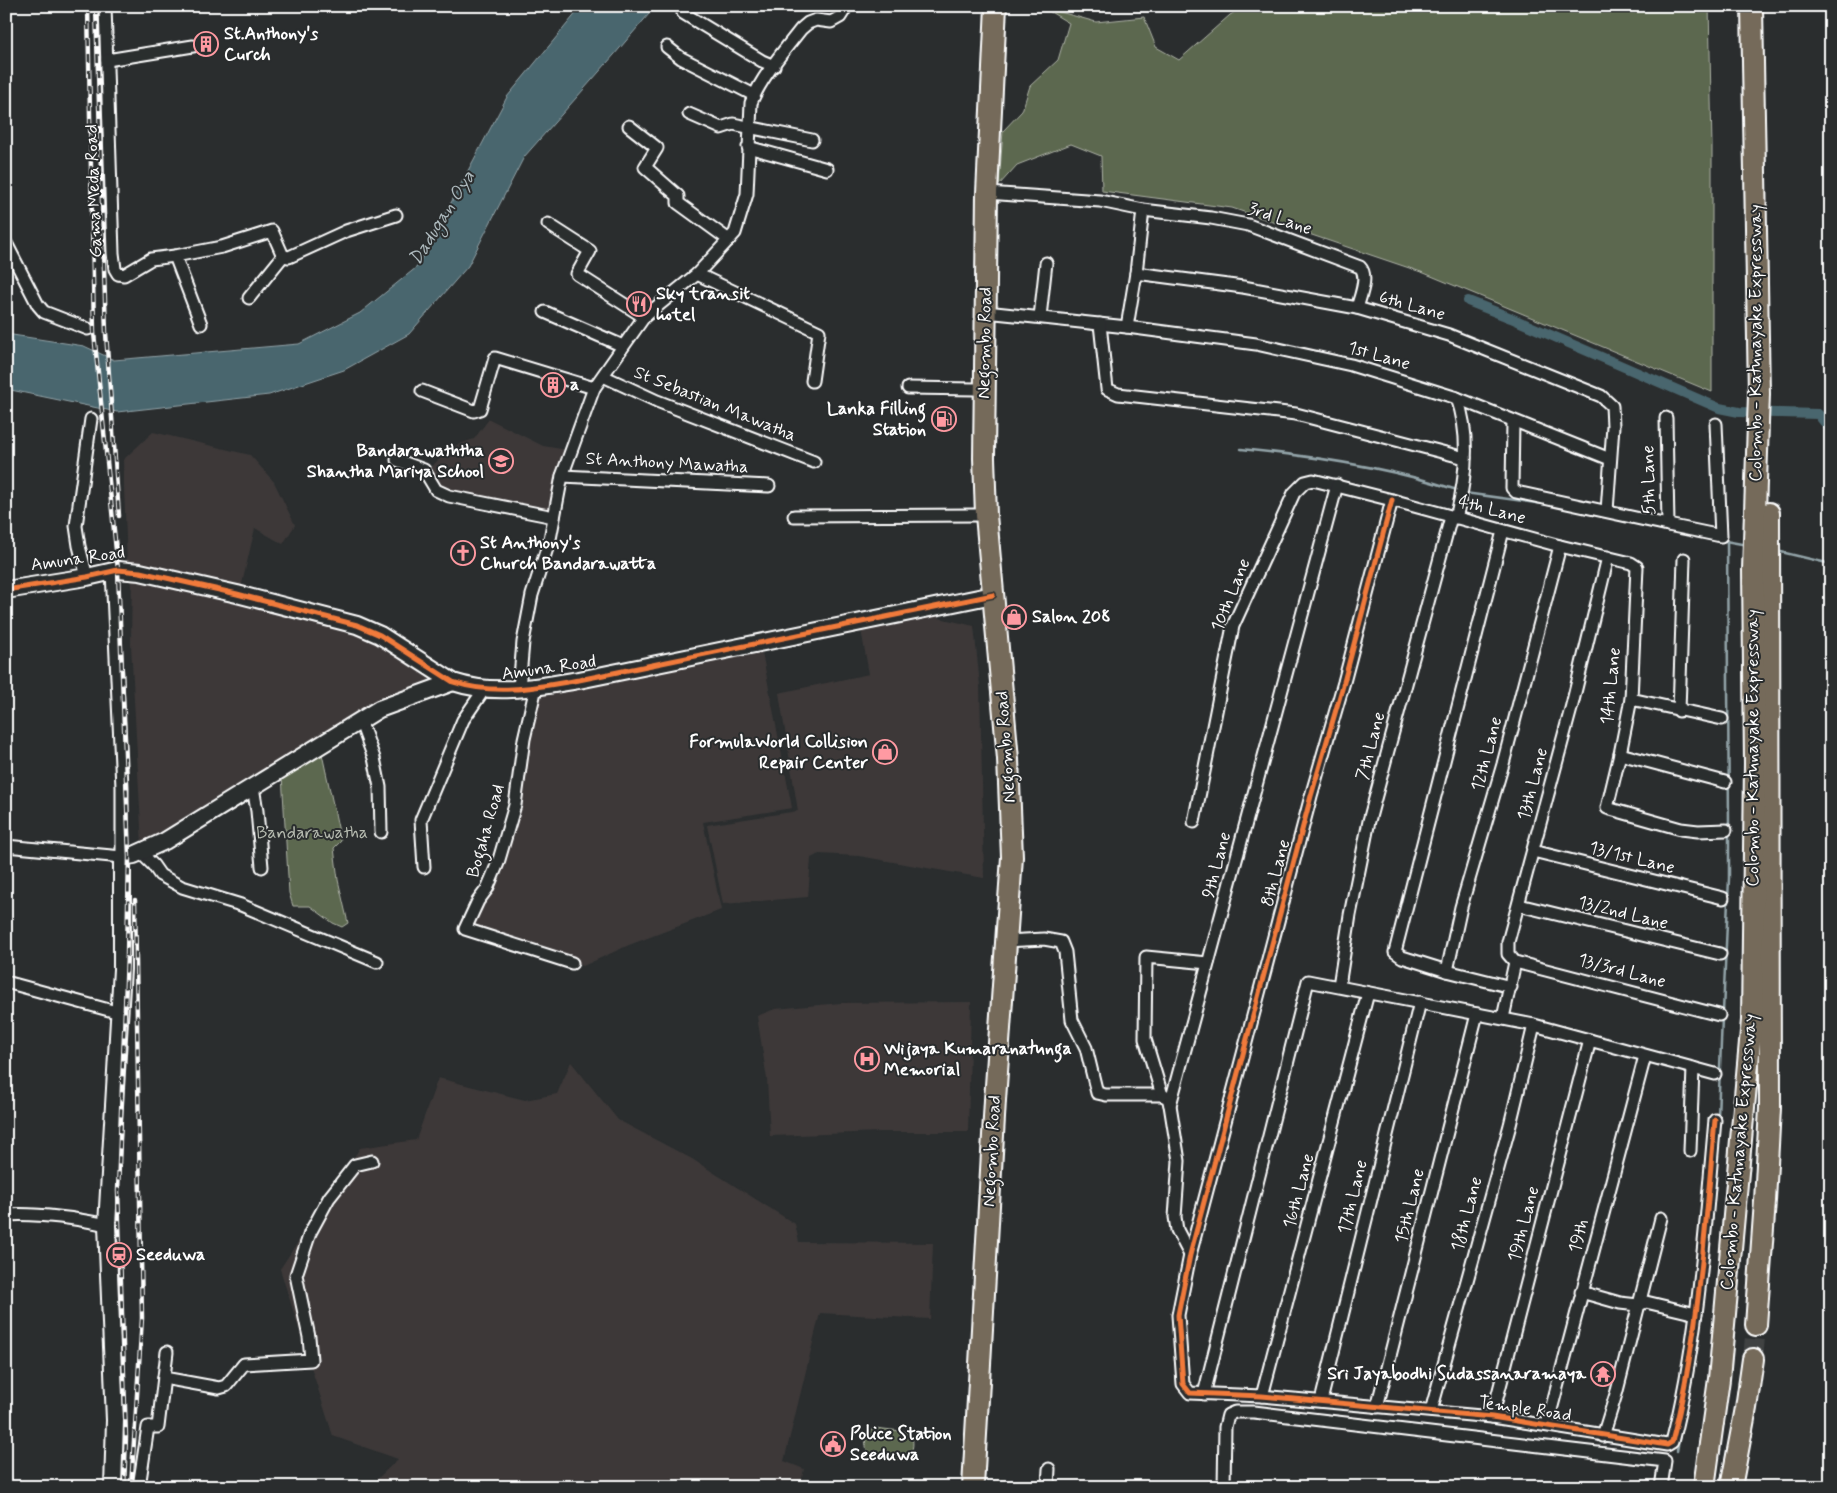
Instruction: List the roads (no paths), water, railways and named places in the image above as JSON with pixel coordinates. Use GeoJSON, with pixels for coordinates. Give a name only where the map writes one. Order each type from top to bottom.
{"type":"FeatureCollection","features":[{"type":"Feature","properties":{"kind":"highway","name":"Negombo Road"},"geometry":{"type":"LineString","coordinates":[[973,1487],[994,1100],[1012,857],[1009,768],[978,515],[976,389],[979,193],[988,6]]}},
{"type":"Feature","properties":{"kind":"highway","name":"Negombo Road"},"geometry":{"type":"LineString","coordinates":[[964,1487],[985,1109],[999,939],[1003,855],[1000,759],[989,596],[984,458],[987,193],[996,6]]}},
{"type":"Feature","properties":{"kind":"highway","name":"Colombo - Katunayake Expressway"},"geometry":{"type":"LineString","coordinates":[[1752,6],[1765,394]]}},
{"type":"Feature","properties":{"kind":"highway","name":"Colombo - Katunayake Expressway"},"geometry":{"type":"LineString","coordinates":[[1704,1487],[1719,1379],[1752,1020],[1755,774],[1765,394],[1764,6]]}},
{"type":"Feature","properties":{"kind":"highway","name":"Colombo - Katunayake Expressway"},"geometry":{"type":"LineString","coordinates":[[1756,1324],[1770,1108],[1770,743],[1760,571]]}},
{"type":"Feature","properties":{"kind":"highway"},"geometry":{"type":"LineString","coordinates":[[1731,1487],[1753,1359]]}},
{"type":"Feature","properties":{"kind":"street","name":"Gama Meda Road"},"geometry":{"type":"LineString","coordinates":[[105,6],[112,254],[118,274],[124,275],[151,259],[222,247],[272,231],[283,256]]}},
{"type":"Feature","properties":{"kind":"street"},"geometry":{"type":"LineString","coordinates":[[520,690],[523,642],[532,595],[550,539],[562,476],[594,388],[644,317],[698,274],[735,233],[747,194],[751,103],[754,95],[801,29],[808,23],[816,20],[830,22],[840,17],[847,6]]}},
{"type":"Feature","properties":{"kind":"street"},"geometry":{"type":"LineString","coordinates":[[683,13],[762,61],[774,66]]}},
{"type":"Feature","properties":{"kind":"street"},"geometry":{"type":"LineString","coordinates":[[107,60],[193,46]]}},
{"type":"Feature","properties":{"kind":"street"},"geometry":{"type":"LineString","coordinates":[[667,47],[681,58],[754,95]]}},
{"type":"Feature","properties":{"kind":"street"},"geometry":{"type":"LineString","coordinates":[[689,114],[722,128],[726,128],[730,124],[812,140]]}},
{"type":"Feature","properties":{"kind":"street"},"geometry":{"type":"LineString","coordinates":[[629,126],[657,148],[644,167],[678,196],[678,204],[729,240]]}},
{"type":"Feature","properties":{"kind":"street"},"geometry":{"type":"LineString","coordinates":[[748,147],[827,169]]}},
{"type":"Feature","properties":{"kind":"street","name":"3rd Lane"},"geometry":{"type":"LineString","coordinates":[[987,193],[1100,202],[1248,225],[1360,267],[1364,271],[1364,276],[1357,308]]}},
{"type":"Feature","properties":{"kind":"street"},"geometry":{"type":"LineString","coordinates":[[1127,327],[1136,273],[1143,210]]}},
{"type":"Feature","properties":{"kind":"street"},"geometry":{"type":"LineString","coordinates":[[250,298],[283,256],[289,256],[346,231],[396,215]]}},
{"type":"Feature","properties":{"kind":"street"},"geometry":{"type":"LineString","coordinates":[[548,224],[590,251],[577,274],[644,317]]}},
{"type":"Feature","properties":{"kind":"street"},"geometry":{"type":"LineString","coordinates":[[6,243],[38,305],[44,312],[88,329]]}},
{"type":"Feature","properties":{"kind":"street"},"geometry":{"type":"LineString","coordinates":[[175,256],[201,324]]}},
{"type":"Feature","properties":{"kind":"street"},"geometry":{"type":"LineString","coordinates":[[1040,317],[1046,262]]}},
{"type":"Feature","properties":{"kind":"street","name":"6th Lane"},"geometry":{"type":"LineString","coordinates":[[1136,273],[1243,287],[1357,308],[1449,335],[1601,396],[1612,406],[1613,426],[1610,459]]}},
{"type":"Feature","properties":{"kind":"street"},"geometry":{"type":"LineString","coordinates":[[698,274],[819,332],[812,381]]}},
{"type":"Feature","properties":{"kind":"street"},"geometry":{"type":"LineString","coordinates":[[545,312],[623,346]]}},
{"type":"Feature","properties":{"kind":"street","name":"1st Lane"},"geometry":{"type":"LineString","coordinates":[[986,312],[1127,327],[1265,346],[1350,365],[1457,398],[1610,459]]}},
{"type":"Feature","properties":{"kind":"street"},"geometry":{"type":"LineString","coordinates":[[1100,324],[1107,389],[1118,394],[1296,414],[1465,458]]}},
{"type":"Feature","properties":{"kind":"street"},"geometry":{"type":"LineString","coordinates":[[422,391],[474,411],[480,409],[495,358],[594,388]]}},
{"type":"Feature","properties":{"kind":"street","name":"St Sebastian Mawatha"},"geometry":{"type":"LineString","coordinates":[[603,376],[657,401],[814,462]]}},
{"type":"Feature","properties":{"kind":"street"},"geometry":{"type":"LineString","coordinates":[[908,388],[976,389]]}},
{"type":"Feature","properties":{"kind":"street","name":"7th Lane"},"geometry":{"type":"LineString","coordinates":[[1339,986],[1350,915],[1370,821],[1461,497],[1465,458],[1463,418],[1457,398]]}},
{"type":"Feature","properties":{"kind":"street","name":"5th Lane"},"geometry":{"type":"LineString","coordinates":[[1666,418],[1668,525],[1721,536],[1716,424]]}},
{"type":"Feature","properties":{"kind":"street"},"geometry":{"type":"LineString","coordinates":[[86,577],[76,526],[91,419]]}},
{"type":"Feature","properties":{"kind":"street"},"geometry":{"type":"LineString","coordinates":[[1513,421],[1512,488],[1516,492],[1668,525]]}},
{"type":"Feature","properties":{"kind":"street"},"geometry":{"type":"LineString","coordinates":[[1607,511],[1610,459]]}},
{"type":"Feature","properties":{"kind":"street"},"geometry":{"type":"LineString","coordinates":[[397,460],[424,470],[436,490],[449,496],[554,516]]}},
{"type":"Feature","properties":{"kind":"street","name":"St Anthony Mawatha"},"geometry":{"type":"LineString","coordinates":[[562,476],[769,486]]}},
{"type":"Feature","properties":{"kind":"street","name":"10th Lane"},"geometry":{"type":"LineString","coordinates":[[1194,822],[1234,626],[1294,493],[1305,482],[1312,480],[1337,485]]}},
{"type":"Feature","properties":{"kind":"street","name":"4th Lane"},"geometry":{"type":"LineString","coordinates":[[1337,485],[1454,518],[1631,563],[1637,567]]}},
{"type":"Feature","properties":{"kind":"street","name":"9th Lane"},"geometry":{"type":"LineString","coordinates":[[1190,1255],[1177,1230],[1175,1217],[1179,1161],[1170,1105],[1337,485]]}},
{"type":"Feature","properties":{"kind":"street","name":"8th Lane"},"geometry":{"type":"LineString","coordinates":[[1190,1255],[1306,815],[1392,500]]}},
{"type":"Feature","properties":{"kind":"street"},"geometry":{"type":"LineString","coordinates":[[794,516],[978,515]]}},
{"type":"Feature","properties":{"kind":"street"},"geometry":{"type":"LineString","coordinates":[[1503,531],[1395,952],[1402,957],[1447,971],[1511,987]]}},
{"type":"Feature","properties":{"kind":"street","name":"12th Lane"},"geometry":{"type":"LineString","coordinates":[[1447,971],[1461,907],[1503,764],[1560,546]]}},
{"type":"Feature","properties":{"kind":"street","name":"13th Lane"},"geometry":{"type":"LineString","coordinates":[[1503,1018],[1515,962],[1508,954],[1508,942],[1572,706],[1608,557]]}},
{"type":"Feature","properties":{"kind":"street"},"geometry":{"type":"LineString","coordinates":[[1679,711],[1684,559]]}},
{"type":"Feature","properties":{"kind":"street","name":"14th Lane"},"geometry":{"type":"LineString","coordinates":[[1637,567],[1630,699],[1620,754],[1607,808],[1681,829],[1698,831],[1726,830]]}},
{"type":"Feature","properties":{"kind":"street"},"geometry":{"type":"LineString","coordinates":[[112,571],[122,787],[122,969],[106,1225],[115,1420],[113,1487]]}},
{"type":"Feature","properties":{"kind":"street","name":"Amuna Road"},"geometry":{"type":"LineString","coordinates":[[6,590],[112,571],[140,572],[246,596],[357,625],[380,635],[453,682],[466,686],[520,690],[645,667],[989,596]]}},
{"type":"Feature","properties":{"kind":"street"},"geometry":{"type":"LineString","coordinates":[[6,846],[129,857],[165,841],[379,709],[453,682]]}},
{"type":"Feature","properties":{"kind":"street","name":"Bogaha Road"},"geometry":{"type":"LineString","coordinates":[[536,687],[524,739],[515,806],[488,889],[478,901],[465,929],[572,963]]}},
{"type":"Feature","properties":{"kind":"street"},"geometry":{"type":"LineString","coordinates":[[424,867],[421,820],[463,720],[485,688]]}},
{"type":"Feature","properties":{"kind":"street"},"geometry":{"type":"LineString","coordinates":[[1630,699],[1722,719]]}},
{"type":"Feature","properties":{"kind":"street"},"geometry":{"type":"LineString","coordinates":[[360,720],[374,758],[380,787],[380,832]]}},
{"type":"Feature","properties":{"kind":"street"},"geometry":{"type":"LineString","coordinates":[[1620,754],[1725,782]]}},
{"type":"Feature","properties":{"kind":"street"},"geometry":{"type":"LineString","coordinates":[[253,787],[258,811],[262,867]]}},
{"type":"Feature","properties":{"kind":"street","name":"13/1st Lane"},"geometry":{"type":"LineString","coordinates":[[1533,851],[1723,898]]}},
{"type":"Feature","properties":{"kind":"street"},"geometry":{"type":"LineString","coordinates":[[141,852],[154,865],[160,875],[182,887],[241,905],[377,962]]}},
{"type":"Feature","properties":{"kind":"street","name":"13/2nd Lane"},"geometry":{"type":"LineString","coordinates":[[1518,905],[1720,954]]}},
{"type":"Feature","properties":{"kind":"street"},"geometry":{"type":"LineString","coordinates":[[1007,941],[1044,939],[1061,942],[1066,952],[1072,1020],[1086,1048],[1097,1093],[1106,1095],[1162,1096],[1168,1098],[1170,1105]]}},
{"type":"Feature","properties":{"kind":"street"},"geometry":{"type":"LineString","coordinates":[[1162,1096],[1145,1039],[1146,957],[1208,964]]}},
{"type":"Feature","properties":{"kind":"street","name":"13/3rd Lane"},"geometry":{"type":"LineString","coordinates":[[1515,962],[1719,1015]]}},
{"type":"Feature","properties":{"kind":"street"},"geometry":{"type":"LineString","coordinates":[[1204,1394],[1308,981],[1534,1025],[1715,1074]]}},
{"type":"Feature","properties":{"kind":"street"},"geometry":{"type":"LineString","coordinates":[[6,982],[120,1013]]}},
{"type":"Feature","properties":{"kind":"street","name":"16th Lane"},"geometry":{"type":"LineString","coordinates":[[1262,1396],[1368,993]]}},
{"type":"Feature","properties":{"kind":"street","name":"17th Lane"},"geometry":{"type":"LineString","coordinates":[[1320,1402],[1420,1002]]}},
{"type":"Feature","properties":{"kind":"street","name":"15th Lane"},"geometry":{"type":"LineString","coordinates":[[1378,1406],[1477,1014]]}},
{"type":"Feature","properties":{"kind":"street","name":"18th Lane"},"geometry":{"type":"LineString","coordinates":[[1431,1411],[1510,1125],[1534,1025]]}},
{"type":"Feature","properties":{"kind":"street","name":"19th Lane"},"geometry":{"type":"LineString","coordinates":[[1492,1417],[1590,1040]]}},
{"type":"Feature","properties":{"kind":"street","name":"19th"},"geometry":{"type":"LineString","coordinates":[[1547,1425],[1645,1056]]}},
{"type":"Feature","properties":{"kind":"street"},"geometry":{"type":"LineString","coordinates":[[1690,1151],[1693,1068]]}},
{"type":"Feature","properties":{"kind":"street","name":"Temple Road"},"geometry":{"type":"LineString","coordinates":[[1190,1255],[1178,1315],[1183,1384],[1190,1393],[1262,1396],[1492,1417],[1667,1445],[1672,1442],[1681,1407],[1696,1314],[1714,1120]]}},
{"type":"Feature","properties":{"kind":"street"},"geometry":{"type":"LineString","coordinates":[[164,1378],[219,1388],[226,1386],[244,1364],[311,1360],[309,1337],[296,1275],[310,1233],[329,1198],[355,1165],[372,1161]]}},
{"type":"Feature","properties":{"kind":"street"},"geometry":{"type":"LineString","coordinates":[[6,1215],[45,1215],[106,1225]]}},
{"type":"Feature","properties":{"kind":"street"},"geometry":{"type":"LineString","coordinates":[[1602,1436],[1617,1390],[1661,1218]]}},
{"type":"Feature","properties":{"kind":"street"},"geometry":{"type":"LineString","coordinates":[[1581,1292],[1620,1303],[1638,1305],[1646,1302],[1696,1314]]}},
{"type":"Feature","properties":{"kind":"street"},"geometry":{"type":"LineString","coordinates":[[139,1487],[148,1427],[158,1427],[166,1352]]}},
{"type":"Feature","properties":{"kind":"street"},"geometry":{"type":"LineString","coordinates":[[1224,1487],[1225,1427],[1228,1415],[1235,1412],[1254,1412],[1665,1461],[1661,1487]]}},
{"type":"Feature","properties":{"kind":"street"},"geometry":{"type":"LineString","coordinates":[[1048,1487],[1049,1468]]}},
{"type":"Feature","properties":{"kind":"water"},"geometry":{"type":"Polygon","coordinates":[[[582,6],[652,6],[649,14],[524,157],[468,266],[409,334],[344,370],[269,395],[117,412],[6,389],[6,334],[84,346],[114,360],[299,344],[360,313],[417,267],[507,97],[582,6]]]}},
{"type":"Feature","properties":{"kind":"waterway"},"geometry":{"type":"LineString","coordinates":[[1468,301],[1719,408],[1739,412],[1818,414],[1831,430]]}},
{"type":"Feature","properties":{"kind":"waterway"},"geometry":{"type":"LineString","coordinates":[[1241,449],[1296,455],[1378,469],[1457,490]]}},
{"type":"Feature","properties":{"kind":"waterway"},"geometry":{"type":"LineString","coordinates":[[1465,493],[1551,505]]}},
{"type":"Feature","properties":{"kind":"waterway"},"geometry":{"type":"LineString","coordinates":[[1720,540],[1747,545]]}},
{"type":"Feature","properties":{"kind":"waterway"},"geometry":{"type":"LineString","coordinates":[[1727,541],[1729,827]]}},
{"type":"Feature","properties":{"kind":"waterway"},"geometry":{"type":"LineString","coordinates":[[1777,551],[1831,564]]}},
{"type":"Feature","properties":{"kind":"waterway"},"geometry":{"type":"LineString","coordinates":[[1723,1012],[1729,878],[1729,833]]}},
{"type":"Feature","properties":{"kind":"waterway"},"geometry":{"type":"LineString","coordinates":[[1718,1117],[1722,1018]]}},
{"type":"Feature","properties":{"kind":"waterway"},"geometry":{"type":"LineString","coordinates":[[1677,1451],[1682,1423]]}},
{"type":"Feature","properties":{"kind":"tunnel"},"geometry":{"type":"LineString","coordinates":[[1753,1359],[1756,1325]]}},
{"type":"Feature","properties":{"kind":"railway"},"geometry":{"type":"LineString","coordinates":[[88,6],[94,333],[118,570],[129,857],[118,1191],[126,1437],[124,1487]]}},
{"type":"Feature","properties":{"kind":"railway"},"geometry":{"type":"LineString","coordinates":[[96,6],[106,333],[119,516]]}},
{"type":"Feature","properties":{"kind":"railway"},"geometry":{"type":"LineString","coordinates":[[131,1487],[142,1318],[135,900]]}},
{"type":"Feature","properties":{"kind":"place","name":"St.Anthony's Curch"},"geometry":{"type":"Point","coordinates":[206,44]}},
{"type":"Feature","properties":{"kind":"place","name":"Sky transit hotel"},"geometry":{"type":"Point","coordinates":[639,304]}},
{"type":"Feature","properties":{"kind":"place","name":"a"},"geometry":{"type":"Point","coordinates":[553,385]}},
{"type":"Feature","properties":{"kind":"place","name":"Lanka Filling Station"},"geometry":{"type":"Point","coordinates":[944,419]}},
{"type":"Feature","properties":{"kind":"place","name":"Bandarawaththa Shantha Mariya School"},"geometry":{"type":"Point","coordinates":[501,461]}},
{"type":"Feature","properties":{"kind":"place","name":"St Anthony's Church Bandarawatta"},"geometry":{"type":"Point","coordinates":[463,553]}},
{"type":"Feature","properties":{"kind":"place","name":"Salon 208"},"geometry":{"type":"Point","coordinates":[1014,617]}},
{"type":"Feature","properties":{"kind":"place","name":"FormulaWorld Collision Repair Center"},"geometry":{"type":"Point","coordinates":[885,752]}},
{"type":"Feature","properties":{"kind":"place","name":"Wijaya Kumaranatunga Memorial"},"geometry":{"type":"Point","coordinates":[867,1059]}},
{"type":"Feature","properties":{"kind":"place","name":"Seeduwa"},"geometry":{"type":"Point","coordinates":[119,1255]}},
{"type":"Feature","properties":{"kind":"place","name":"Sri Jayabodhi Sudassanaramaya"},"geometry":{"type":"Point","coordinates":[1603,1374]}},
{"type":"Feature","properties":{"kind":"place","name":"Police Station Seeduwa"},"geometry":{"type":"Point","coordinates":[833,1444]}},
{"type":"Feature","properties":{"kind":"water label","name":"Dadugan Oya"},"geometry":{"type":"Point","coordinates":[442,218]}},
{"type":"Feature","properties":{"kind":"park label","name":"Bandarawatha"},"geometry":{"type":"Point","coordinates":[312,833]}}]}
